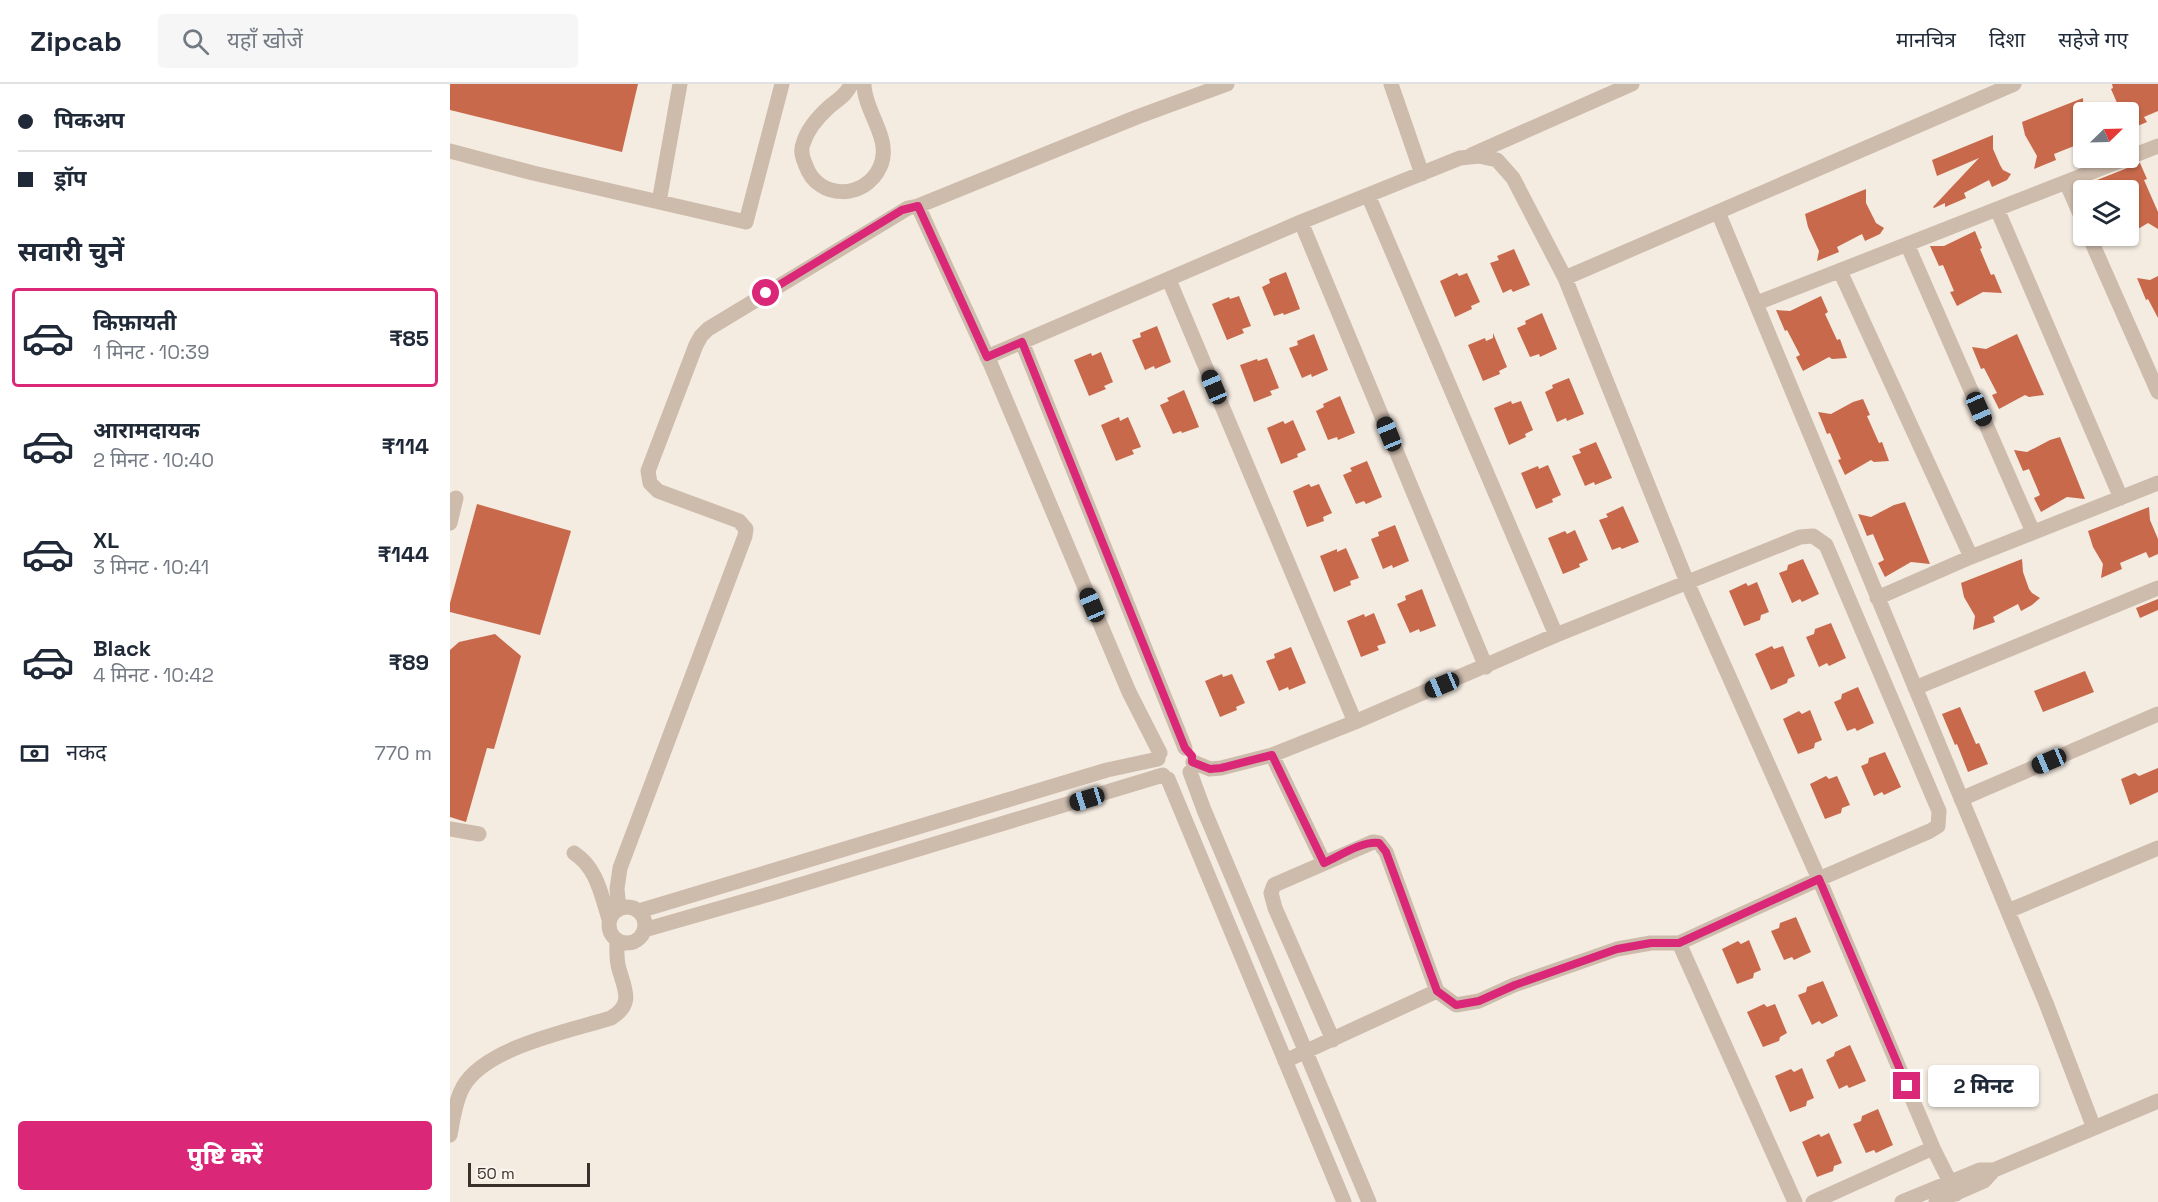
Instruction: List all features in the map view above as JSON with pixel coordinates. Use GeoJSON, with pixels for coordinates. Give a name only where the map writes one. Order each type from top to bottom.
{"type":"FeatureCollection","features":[{"type":"Feature","properties":{"kind":"street"},"geometry":{"type":"LineString","coordinates":[[659,202],[680,84]]}},
{"type":"Feature","properties":{"kind":"street"},"geometry":{"type":"LineString","coordinates":[[450,151],[533,173],[746,222],[782,84]]}},
{"type":"Feature","properties":{"kind":"street"},"geometry":{"type":"LineString","coordinates":[[851,84],[839,100],[811,127],[802,145],[802,157],[809,176],[825,189],[836,193],[847,192],[867,183],[879,170],[882,160],[883,148],[864,96],[864,84]]}},
{"type":"Feature","properties":{"kind":"street"},"geometry":{"type":"LineString","coordinates":[[639,911],[644,922],[644,930],[639,938],[634,942],[617,940],[610,931],[620,868],[746,536],[746,529],[739,521],[658,491],[650,483],[648,471],[700,336],[708,328],[902,210],[918,206],[1137,117],[1227,84]]}},
{"type":"Feature","properties":{"kind":"street"},"geometry":{"type":"LineString","coordinates":[[1391,84],[1422,174]]}},
{"type":"Feature","properties":{"kind":"street"},"geometry":{"type":"LineString","coordinates":[[987,357],[1301,222],[1463,158],[1632,84]]}},
{"type":"Feature","properties":{"kind":"street"},"geometry":{"type":"LineString","coordinates":[[1565,278],[2014,84]]}},
{"type":"Feature","properties":{"kind":"street"},"geometry":{"type":"LineString","coordinates":[[1757,303],[2158,146]]}},
{"type":"Feature","properties":{"kind":"street"},"geometry":{"type":"LineString","coordinates":[[1463,158],[1479,156],[1497,160],[1513,178],[1565,278],[1687,582],[1819,879],[1933,1148],[1953,1188]]}},
{"type":"Feature","properties":{"kind":"street"},"geometry":{"type":"LineString","coordinates":[[2066,182],[2073,198]]}},
{"type":"Feature","properties":{"kind":"street"},"geometry":{"type":"LineString","coordinates":[[1368,195],[1556,635]]}},
{"type":"Feature","properties":{"kind":"street"},"geometry":{"type":"LineString","coordinates":[[918,206],[987,357],[1129,692],[1159,756],[1157,765],[1166,777],[1344,1202]]}},
{"type":"Feature","properties":{"kind":"street"},"geometry":{"type":"LineString","coordinates":[[1997,209],[2121,498]]}},
{"type":"Feature","properties":{"kind":"street"},"geometry":{"type":"LineString","coordinates":[[1718,212],[2046,1003],[2094,1128]]}},
{"type":"Feature","properties":{"kind":"street"},"geometry":{"type":"LineString","coordinates":[[1301,222],[1486,667]]}},
{"type":"Feature","properties":{"kind":"street"},"geometry":{"type":"LineString","coordinates":[[1907,244],[2034,532]]}},
{"type":"Feature","properties":{"kind":"street"},"geometry":{"type":"LineString","coordinates":[[2093,246],[2158,392]]}},
{"type":"Feature","properties":{"kind":"street"},"geometry":{"type":"LineString","coordinates":[[1840,271],[1971,557]]}},
{"type":"Feature","properties":{"kind":"street"},"geometry":{"type":"LineString","coordinates":[[1169,280],[1355,722]]}},
{"type":"Feature","properties":{"kind":"street"},"geometry":{"type":"LineString","coordinates":[[1022,342],[1185,748]]}},
{"type":"Feature","properties":{"kind":"street"},"geometry":{"type":"LineString","coordinates":[[1877,598],[1971,557],[2158,483]]}},
{"type":"Feature","properties":{"kind":"street"},"geometry":{"type":"LineString","coordinates":[[450,523],[456,498]]}},
{"type":"Feature","properties":{"kind":"street"},"geometry":{"type":"LineString","coordinates":[[1191,767],[1221,768],[1272,755],[1486,667],[1556,635],[1800,537],[1813,536],[1826,544],[1939,812],[1938,826],[1679,943],[1651,943],[1617,949],[1515,985],[1479,1001],[1456,1005],[1437,991],[1386,852],[1379,843],[1373,842],[1274,885],[1271,893],[1275,908],[1333,1040]]}},
{"type":"Feature","properties":{"kind":"street"},"geometry":{"type":"LineString","coordinates":[[1915,688],[2158,588]]}},
{"type":"Feature","properties":{"kind":"street"},"geometry":{"type":"LineString","coordinates":[[1961,799],[2158,714]]}},
{"type":"Feature","properties":{"kind":"street"},"geometry":{"type":"LineString","coordinates":[[614,914],[628,907],[639,911],[1159,756],[1169,746],[1180,745],[1192,756],[1191,767],[1204,810],[1369,1202]]}},
{"type":"Feature","properties":{"kind":"street"},"geometry":{"type":"LineString","coordinates":[[1272,755],[1324,863]]}},
{"type":"Feature","properties":{"kind":"street"},"geometry":{"type":"LineString","coordinates":[[644,930],[1166,777],[1180,779],[1191,767]]}},
{"type":"Feature","properties":{"kind":"street"},"geometry":{"type":"LineString","coordinates":[[450,829],[479,834]]}},
{"type":"Feature","properties":{"kind":"street"},"geometry":{"type":"LineString","coordinates":[[2008,911],[2158,848]]}},
{"type":"Feature","properties":{"kind":"street"},"geometry":{"type":"LineString","coordinates":[[574,853],[591,867],[614,914]]}},
{"type":"Feature","properties":{"kind":"street"},"geometry":{"type":"LineString","coordinates":[[450,1136],[458,1099],[464,1086],[481,1067],[510,1050],[611,1018],[620,1012],[626,998],[617,956],[617,940]]}},
{"type":"Feature","properties":{"kind":"street"},"geometry":{"type":"LineString","coordinates":[[1679,943],[1795,1202]]}},
{"type":"Feature","properties":{"kind":"street"},"geometry":{"type":"LineString","coordinates":[[1285,1061],[1437,991]]}},
{"type":"Feature","properties":{"kind":"street"},"geometry":{"type":"LineString","coordinates":[[1902,1202],[1984,1181],[1994,1170],[2158,1101]]}},
{"type":"Feature","properties":{"kind":"street"},"geometry":{"type":"LineString","coordinates":[[1813,1202],[1933,1148]]}},
{"type":"Feature","properties":{"kind":"street"},"geometry":{"type":"LineString","coordinates":[[1936,1202],[1953,1188]]}},
{"type":"Feature","properties":{"kind":"building"},"geometry":{"type":"Polygon","coordinates":[[[450,84],[638,84],[622,152],[450,110],[450,84]]]}},
{"type":"Feature","properties":{"kind":"building"},"geometry":{"type":"Polygon","coordinates":[[[2112,84],[2158,84],[2158,111],[2144,117],[2147,122],[2139,125],[2139,102],[2117,102],[2111,89],[2112,84]]]}},
{"type":"Feature","properties":{"kind":"building"},"geometry":{"type":"Polygon","coordinates":[[[2083,98],[2083,102],[2073,102],[2073,146],[2054,154],[2056,160],[2034,169],[2037,156],[2025,135],[2022,122],[2083,98]]]}},
{"type":"Feature","properties":{"kind":"building"},"geometry":{"type":"Polygon","coordinates":[[[1993,135],[1993,149],[2000,165],[2003,170],[2011,174],[2007,180],[1992,187],[1989,180],[1964,193],[1966,198],[1945,207],[1945,203],[1934,208],[1979,158],[1937,176],[1932,160],[1993,135]]]}},
{"type":"Feature","properties":{"kind":"building"},"geometry":{"type":"Polygon","coordinates":[[[2139,163],[2158,212],[2158,229],[2148,223],[2139,228],[2139,180],[2097,180],[2127,168],[2139,168],[2139,163]]]}},
{"type":"Feature","properties":{"kind":"building"},"geometry":{"type":"Polygon","coordinates":[[[1866,189],[1866,203],[1876,223],[1884,228],[1880,234],[1865,241],[1862,234],[1837,247],[1839,252],[1817,261],[1819,251],[1805,214],[1866,189]]]}},
{"type":"Feature","properties":{"kind":"building"},"geometry":{"type":"Polygon","coordinates":[[[1975,231],[1991,275],[1994,274],[2002,293],[1983,292],[1957,306],[1950,292],[1954,291],[1943,265],[1939,266],[1930,246],[1944,246],[1975,231]]]}},
{"type":"Feature","properties":{"kind":"building"},"geometry":{"type":"Polygon","coordinates":[[[1514,249],[1530,285],[1513,292],[1511,289],[1503,293],[1490,263],[1499,260],[1497,256],[1514,249]]]}},
{"type":"Feature","properties":{"kind":"building"},"geometry":{"type":"Polygon","coordinates":[[[1286,272],[1300,309],[1274,316],[1262,287],[1270,283],[1269,279],[1286,272]]]}},
{"type":"Feature","properties":{"kind":"building"},"geometry":{"type":"Polygon","coordinates":[[[1457,273],[1459,276],[1467,273],[1480,302],[1471,306],[1472,309],[1455,317],[1440,281],[1457,273]]]}},
{"type":"Feature","properties":{"kind":"building"},"geometry":{"type":"Polygon","coordinates":[[[2158,276],[2158,318],[2148,299],[2146,300],[2137,278],[2150,280],[2158,276]]]}},
{"type":"Feature","properties":{"kind":"building"},"geometry":{"type":"Polygon","coordinates":[[[1239,296],[1251,326],[1242,329],[1244,333],[1227,340],[1212,304],[1229,297],[1230,299],[1239,296]]]}},
{"type":"Feature","properties":{"kind":"building"},"geometry":{"type":"Polygon","coordinates":[[[1821,296],[1828,312],[1825,314],[1837,340],[1840,339],[1847,358],[1832,359],[1829,357],[1803,371],[1796,357],[1800,355],[1787,330],[1785,331],[1776,310],[1790,311],[1821,296]]]}},
{"type":"Feature","properties":{"kind":"building"},"geometry":{"type":"Polygon","coordinates":[[[1542,313],[1557,349],[1540,357],[1539,354],[1530,357],[1517,328],[1526,324],[1525,321],[1542,313]]]}},
{"type":"Feature","properties":{"kind":"building"},"geometry":{"type":"Polygon","coordinates":[[[1157,326],[1171,362],[1155,369],[1154,366],[1145,370],[1132,340],[1141,337],[1140,333],[1157,326]]]}},
{"type":"Feature","properties":{"kind":"building"},"geometry":{"type":"Polygon","coordinates":[[[1493,333],[1507,367],[1499,371],[1500,374],[1483,381],[1468,345],[1485,338],[1486,341],[1493,338],[1493,333]]]}},
{"type":"Feature","properties":{"kind":"building"},"geometry":{"type":"Polygon","coordinates":[[[1314,334],[1328,370],[1312,377],[1311,374],[1302,378],[1289,348],[1298,345],[1297,341],[1314,334]]]}},
{"type":"Feature","properties":{"kind":"building"},"geometry":{"type":"Polygon","coordinates":[[[2017,334],[2044,395],[2029,397],[2025,395],[1999,409],[1992,395],[1997,393],[1984,368],[1981,369],[1972,347],[1986,349],[2017,334]]]}},
{"type":"Feature","properties":{"kind":"building"},"geometry":{"type":"Polygon","coordinates":[[[1101,352],[1113,382],[1104,386],[1106,389],[1089,396],[1074,360],[1091,353],[1092,356],[1101,352]]]}},
{"type":"Feature","properties":{"kind":"building"},"geometry":{"type":"Polygon","coordinates":[[[1267,358],[1279,388],[1270,391],[1272,395],[1254,402],[1240,365],[1267,358]]]}},
{"type":"Feature","properties":{"kind":"building"},"geometry":{"type":"Polygon","coordinates":[[[1569,378],[1584,414],[1567,421],[1566,418],[1557,422],[1545,392],[1553,388],[1552,385],[1569,378]]]}},
{"type":"Feature","properties":{"kind":"building"},"geometry":{"type":"Polygon","coordinates":[[[1184,390],[1199,427],[1173,434],[1160,405],[1169,401],[1167,398],[1184,390]]]}},
{"type":"Feature","properties":{"kind":"building"},"geometry":{"type":"Polygon","coordinates":[[[1340,396],[1355,433],[1338,440],[1337,437],[1328,440],[1316,411],[1324,407],[1323,404],[1340,396]]]}},
{"type":"Feature","properties":{"kind":"building"},"geometry":{"type":"Polygon","coordinates":[[[1863,399],[1870,415],[1867,416],[1879,443],[1882,442],[1889,461],[1874,462],[1871,460],[1845,475],[1830,433],[1827,434],[1818,412],[1831,414],[1863,399]]]}},
{"type":"Feature","properties":{"kind":"building"},"geometry":{"type":"Polygon","coordinates":[[[1511,401],[1512,404],[1521,401],[1533,430],[1525,434],[1526,437],[1509,445],[1494,408],[1511,401]]]}},
{"type":"Feature","properties":{"kind":"building"},"geometry":{"type":"Polygon","coordinates":[[[1119,417],[1120,421],[1128,417],[1141,447],[1132,450],[1134,454],[1116,461],[1101,425],[1119,417]]]}},
{"type":"Feature","properties":{"kind":"building"},"geometry":{"type":"Polygon","coordinates":[[[1293,420],[1306,450],[1297,454],[1298,457],[1281,464],[1267,428],[1283,421],[1285,424],[1293,420]]]}},
{"type":"Feature","properties":{"kind":"building"},"geometry":{"type":"Polygon","coordinates":[[[2060,437],[2085,499],[2067,497],[2041,512],[2034,498],[2040,495],[2029,469],[2023,471],[2014,450],[2027,452],[2060,437]]]}},
{"type":"Feature","properties":{"kind":"building"},"geometry":{"type":"Polygon","coordinates":[[[1596,442],[1612,478],[1595,485],[1594,482],[1585,486],[1572,456],[1581,453],[1579,449],[1596,442]]]}},
{"type":"Feature","properties":{"kind":"building"},"geometry":{"type":"Polygon","coordinates":[[[1367,461],[1382,497],[1366,504],[1364,501],[1356,504],[1343,475],[1352,471],[1350,468],[1367,461]]]}},
{"type":"Feature","properties":{"kind":"building"},"geometry":{"type":"Polygon","coordinates":[[[1548,465],[1561,495],[1552,499],[1553,502],[1536,509],[1521,473],[1538,466],[1539,469],[1548,465]]]}},
{"type":"Feature","properties":{"kind":"building"},"geometry":{"type":"Polygon","coordinates":[[[1309,484],[1311,487],[1319,484],[1332,513],[1323,517],[1324,521],[1307,527],[1293,491],[1309,484]]]}},
{"type":"Feature","properties":{"kind":"building"},"geometry":{"type":"Polygon","coordinates":[[[1905,502],[1930,564],[1911,562],[1885,577],[1878,563],[1884,560],[1873,534],[1867,536],[1858,514],[1871,517],[1905,502]]]}},
{"type":"Feature","properties":{"kind":"building"},"geometry":{"type":"Polygon","coordinates":[[[477,504],[571,531],[540,635],[450,612],[450,603],[477,504]]]}},
{"type":"Feature","properties":{"kind":"building"},"geometry":{"type":"Polygon","coordinates":[[[1623,506],[1639,542],[1622,549],[1620,547],[1612,550],[1599,520],[1608,517],[1606,514],[1623,506]]]}},
{"type":"Feature","properties":{"kind":"building"},"geometry":{"type":"Polygon","coordinates":[[[2149,507],[2150,520],[2158,539],[2158,554],[2149,558],[2146,552],[2120,563],[2122,569],[2101,578],[2103,564],[2093,547],[2088,531],[2149,507]]]}},
{"type":"Feature","properties":{"kind":"building"},"geometry":{"type":"Polygon","coordinates":[[[1395,525],[1409,561],[1393,568],[1392,565],[1383,569],[1371,539],[1379,536],[1378,532],[1395,525]]]}},
{"type":"Feature","properties":{"kind":"building"},"geometry":{"type":"Polygon","coordinates":[[[1575,530],[1588,560],[1579,564],[1580,567],[1563,574],[1548,538],[1565,531],[1567,534],[1575,530]]]}},
{"type":"Feature","properties":{"kind":"building"},"geometry":{"type":"Polygon","coordinates":[[[1346,548],[1359,578],[1350,581],[1351,585],[1334,592],[1320,556],[1346,548]]]}},
{"type":"Feature","properties":{"kind":"building"},"geometry":{"type":"Polygon","coordinates":[[[1803,559],[1819,594],[1802,602],[1800,599],[1792,603],[1779,573],[1787,570],[1788,565],[1803,559]]]}},
{"type":"Feature","properties":{"kind":"building"},"geometry":{"type":"Polygon","coordinates":[[[2022,559],[2023,572],[2029,589],[2040,598],[2021,611],[2018,604],[1993,617],[1995,622],[1973,630],[1975,616],[1964,597],[1961,583],[2022,559]]]}},
{"type":"Feature","properties":{"kind":"building"},"geometry":{"type":"Polygon","coordinates":[[[1757,582],[1769,612],[1761,615],[1760,620],[1744,626],[1729,591],[1746,583],[1748,586],[1757,582]]]}},
{"type":"Feature","properties":{"kind":"building"},"geometry":{"type":"Polygon","coordinates":[[[1422,589],[1436,626],[1410,633],[1397,604],[1406,600],[1405,596],[1422,589]]]}},
{"type":"Feature","properties":{"kind":"building"},"geometry":{"type":"Polygon","coordinates":[[[2158,599],[2158,610],[2140,618],[2136,608],[2158,599]]]}},
{"type":"Feature","properties":{"kind":"building"},"geometry":{"type":"Polygon","coordinates":[[[1374,613],[1386,643],[1377,646],[1379,650],[1361,657],[1347,621],[1364,614],[1365,617],[1374,613]]]}},
{"type":"Feature","properties":{"kind":"building"},"geometry":{"type":"Polygon","coordinates":[[[1831,623],[1846,658],[1829,666],[1827,663],[1819,667],[1806,637],[1814,634],[1815,629],[1831,623]]]}},
{"type":"Feature","properties":{"kind":"building"},"geometry":{"type":"Polygon","coordinates":[[[495,634],[521,656],[494,749],[487,748],[466,822],[450,817],[450,650],[459,642],[495,634]]]}},
{"type":"Feature","properties":{"kind":"building"},"geometry":{"type":"Polygon","coordinates":[[[1772,646],[1774,649],[1783,646],[1795,676],[1788,679],[1787,683],[1771,690],[1755,654],[1772,646]]]}},
{"type":"Feature","properties":{"kind":"building"},"geometry":{"type":"Polygon","coordinates":[[[1291,647],[1306,683],[1289,690],[1288,687],[1279,691],[1266,661],[1275,658],[1274,654],[1291,647]]]}},
{"type":"Feature","properties":{"kind":"building"},"geometry":{"type":"Polygon","coordinates":[[[2085,671],[2094,692],[2043,712],[2034,691],[2085,671]]]}},
{"type":"Feature","properties":{"kind":"building"},"geometry":{"type":"Polygon","coordinates":[[[1222,674],[1223,677],[1232,674],[1245,703],[1236,707],[1237,710],[1220,717],[1205,681],[1222,674]]]}},
{"type":"Feature","properties":{"kind":"building"},"geometry":{"type":"Polygon","coordinates":[[[1858,687],[1874,723],[1857,731],[1855,728],[1847,731],[1834,702],[1841,699],[1842,694],[1858,687]]]}},
{"type":"Feature","properties":{"kind":"building"},"geometry":{"type":"Polygon","coordinates":[[[1960,707],[1976,744],[1979,743],[1988,764],[1968,772],[1942,714],[1960,707]]]}},
{"type":"Feature","properties":{"kind":"building"},"geometry":{"type":"Polygon","coordinates":[[[1810,710],[1822,740],[1815,743],[1814,748],[1798,754],[1783,719],[1799,711],[1802,714],[1810,710]]]}},
{"type":"Feature","properties":{"kind":"building"},"geometry":{"type":"Polygon","coordinates":[[[1885,752],[1901,787],[1884,795],[1882,792],[1874,796],[1861,766],[1868,763],[1869,758],[1885,752]]]}},
{"type":"Feature","properties":{"kind":"building"},"geometry":{"type":"Polygon","coordinates":[[[2158,768],[2158,792],[2130,805],[2121,779],[2135,773],[2139,776],[2158,768]]]}},
{"type":"Feature","properties":{"kind":"building"},"geometry":{"type":"Polygon","coordinates":[[[1826,776],[1829,779],[1837,776],[1850,805],[1842,808],[1841,813],[1825,819],[1810,784],[1826,776]]]}},
{"type":"Feature","properties":{"kind":"building"},"geometry":{"type":"Polygon","coordinates":[[[1796,917],[1811,952],[1794,960],[1792,957],[1784,960],[1771,931],[1779,928],[1780,923],[1796,917]]]}},
{"type":"Feature","properties":{"kind":"building"},"geometry":{"type":"Polygon","coordinates":[[[1749,940],[1761,970],[1754,973],[1753,978],[1737,984],[1722,949],[1738,941],[1741,944],[1749,940]]]}},
{"type":"Feature","properties":{"kind":"building"},"geometry":{"type":"Polygon","coordinates":[[[1823,981],[1838,1016],[1822,1024],[1819,1021],[1812,1025],[1798,995],[1806,992],[1807,987],[1823,981]]]}},
{"type":"Feature","properties":{"kind":"building"},"geometry":{"type":"Polygon","coordinates":[[[1764,1004],[1767,1007],[1775,1004],[1787,1033],[1780,1037],[1779,1041],[1763,1047],[1747,1012],[1764,1004]]]}},
{"type":"Feature","properties":{"kind":"building"},"geometry":{"type":"Polygon","coordinates":[[[1850,1045],[1866,1081],[1849,1088],[1847,1085],[1839,1089],[1826,1060],[1834,1056],[1835,1052],[1850,1045]]]}},
{"type":"Feature","properties":{"kind":"building"},"geometry":{"type":"Polygon","coordinates":[[[1802,1068],[1814,1098],[1807,1101],[1806,1106],[1790,1112],[1775,1076],[1791,1069],[1794,1072],[1802,1068]]]}},
{"type":"Feature","properties":{"kind":"building"},"geometry":{"type":"Polygon","coordinates":[[[1878,1109],[1893,1145],[1876,1153],[1874,1150],[1866,1153],[1853,1124],[1861,1121],[1862,1116],[1878,1109]]]}},
{"type":"Feature","properties":{"kind":"building"},"geometry":{"type":"Polygon","coordinates":[[[1829,1133],[1842,1163],[1834,1166],[1833,1171],[1817,1177],[1802,1142],[1819,1134],[1821,1137],[1829,1133]]]}},
{"type":"Feature","properties":{"kind":"route"},"geometry":{"type":"LineString","coordinates":[[766,293],[902,210],[918,206],[987,357],[1022,342],[1185,748],[1192,756],[1192,762],[1210,769],[1272,755],[1324,863],[1373,842],[1379,843],[1386,852],[1437,991],[1447,1000],[1456,1005],[1479,1001],[1515,985],[1617,949],[1651,943],[1679,943],[1819,879],[1907,1086]]}}]}
